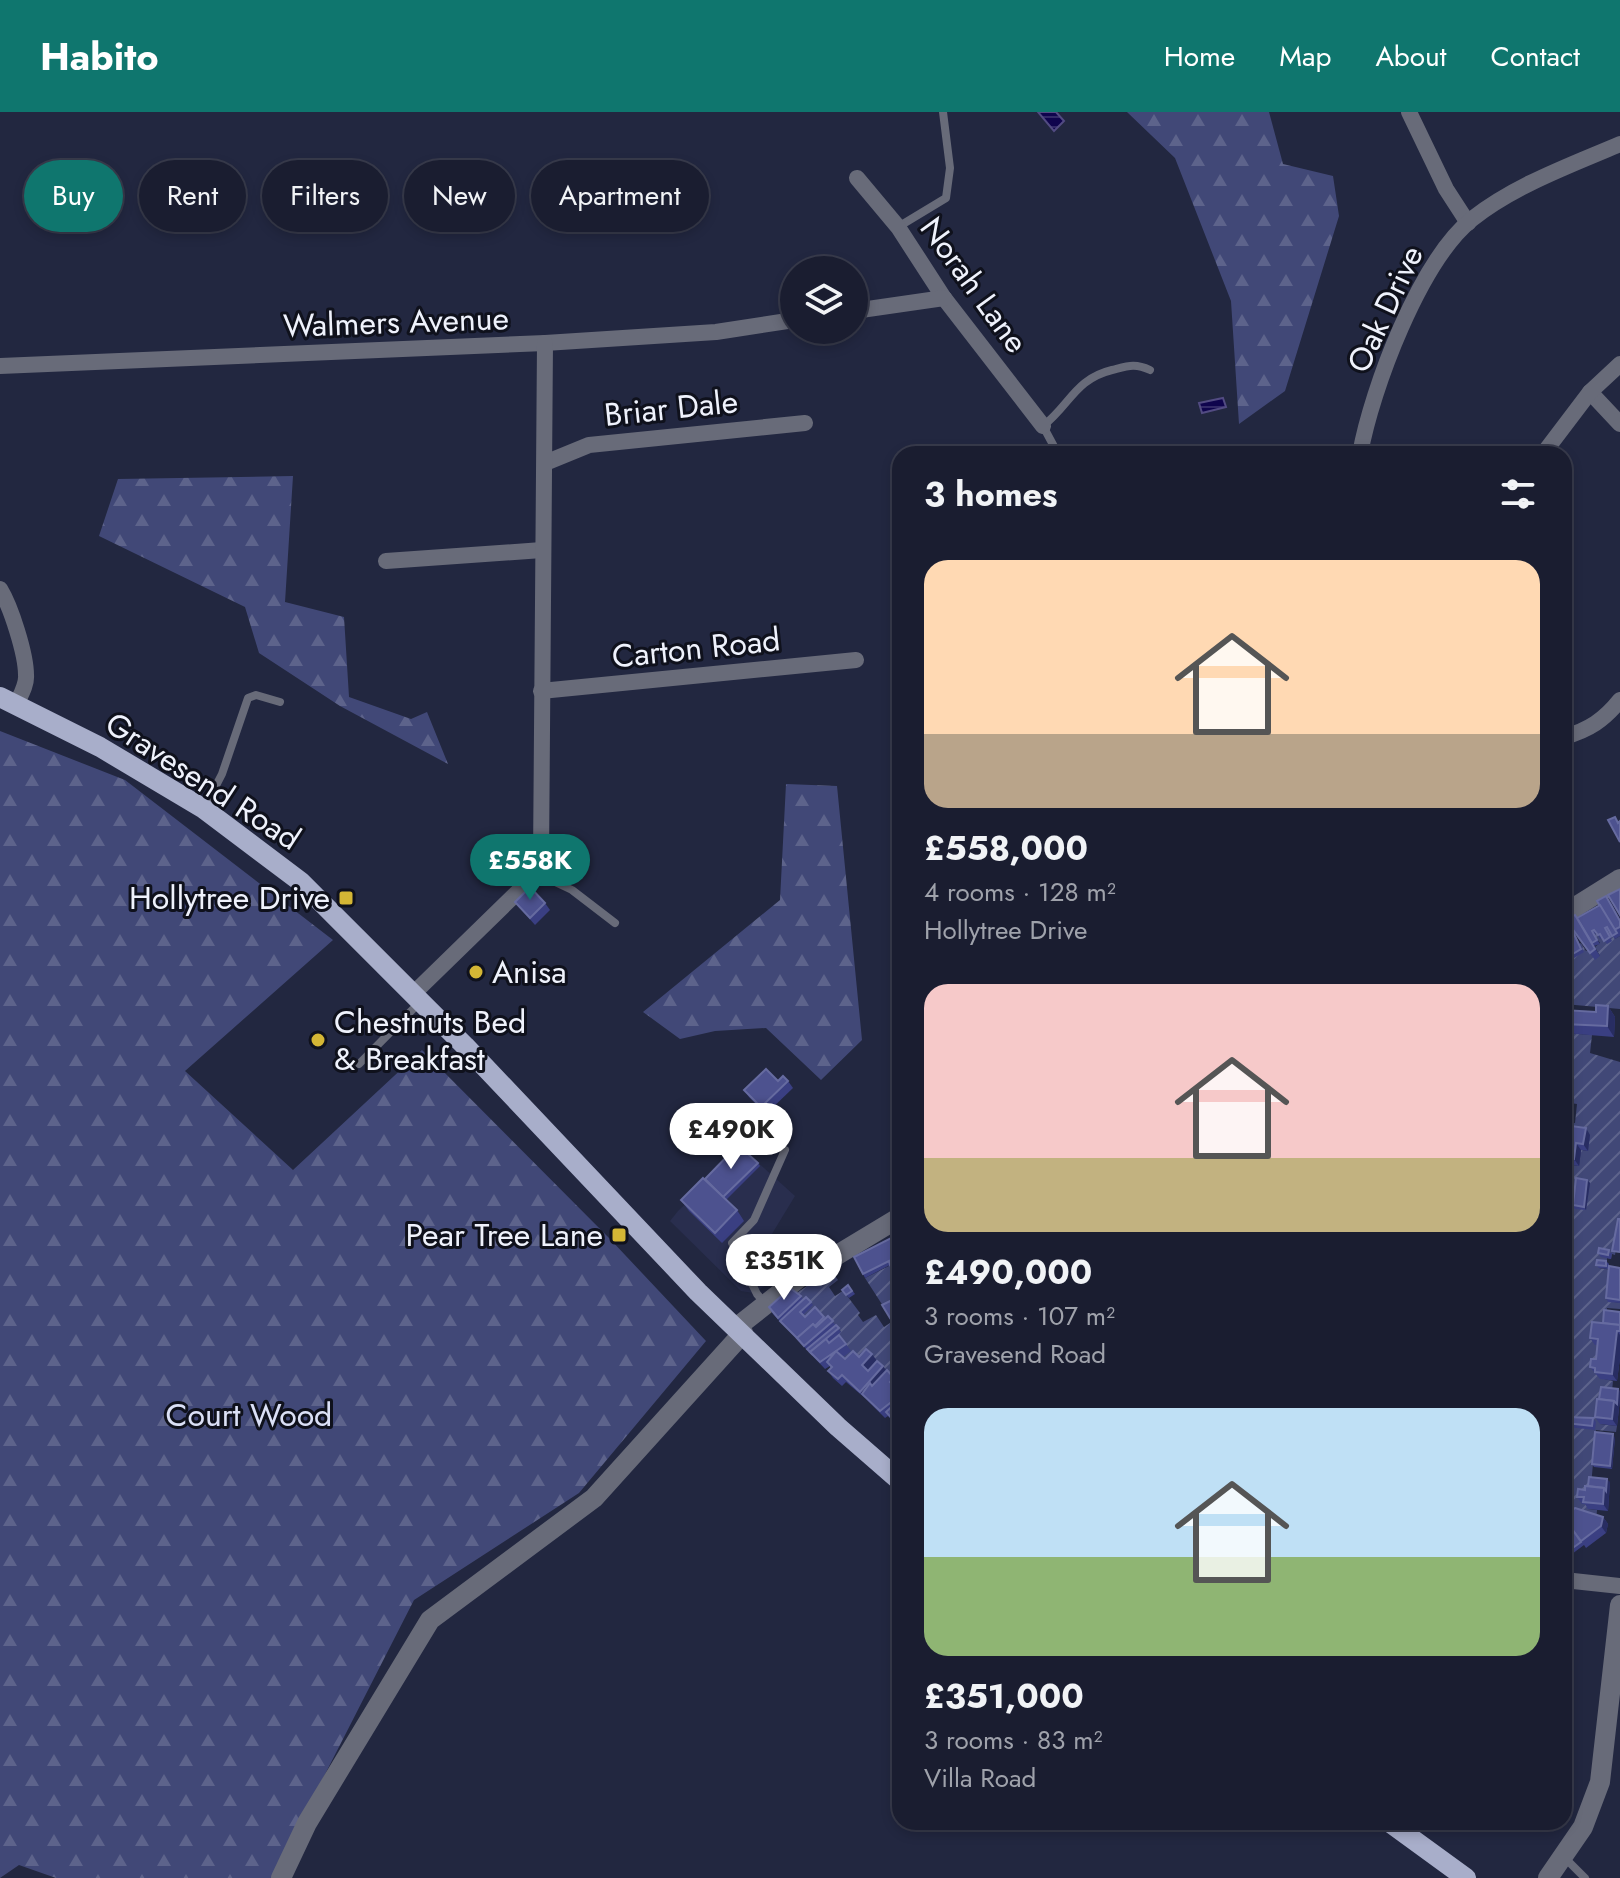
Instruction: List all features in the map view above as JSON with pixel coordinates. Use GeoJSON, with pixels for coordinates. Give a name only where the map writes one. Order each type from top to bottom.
{"type":"FeatureCollection","features":[{"type":"Feature","properties":{"kind":"main road","name":"Gravesend Road"},"geometry":{"type":"LineString","coordinates":[[8,701],[100,747],[204,809],[301,882],[417,998],[691,1285],[838,1427],[892,1474]]}},
{"type":"Feature","properties":{"kind":"main road"},"geometry":{"type":"LineString","coordinates":[[1399,1830],[1459,1876]]}},
{"type":"Feature","properties":{"kind":"street"},"geometry":{"type":"LineString","coordinates":[[1409,112],[1446,189],[1468,223]]}},
{"type":"Feature","properties":{"kind":"street","name":"Oak Drive"},"geometry":{"type":"LineString","coordinates":[[1362,446],[1379,384],[1436,259],[1468,223],[1492,205],[1620,144]]}},
{"type":"Feature","properties":{"kind":"street","name":"Norah Lane"},"geometry":{"type":"LineString","coordinates":[[857,178],[898,227],[944,298],[1043,426]]}},
{"type":"Feature","properties":{"kind":"street"},"geometry":{"type":"LineString","coordinates":[[868,309],[944,298]]}},
{"type":"Feature","properties":{"kind":"street","name":"Walmers Avenue"},"geometry":{"type":"LineString","coordinates":[[0,366],[545,343],[716,332],[780,322]]}},
{"type":"Feature","properties":{"kind":"street"},"geometry":{"type":"LineString","coordinates":[[417,998],[536,873],[543,854],[541,691],[545,343]]}},
{"type":"Feature","properties":{"kind":"street"},"geometry":{"type":"LineString","coordinates":[[1549,446],[1590,392],[1620,364]]}},
{"type":"Feature","properties":{"kind":"street"},"geometry":{"type":"LineString","coordinates":[[1590,392],[1620,424]]}},
{"type":"Feature","properties":{"kind":"street","name":"Briar Dale"},"geometry":{"type":"LineString","coordinates":[[545,463],[589,445],[805,423]]}},
{"type":"Feature","properties":{"kind":"street"},"geometry":{"type":"LineString","coordinates":[[386,561],[542,550]]}},
{"type":"Feature","properties":{"kind":"street"},"geometry":{"type":"LineString","coordinates":[[0,589],[11,615],[26,673],[26,682],[8,701]]}},
{"type":"Feature","properties":{"kind":"street","name":"Carton Road"},"geometry":{"type":"LineString","coordinates":[[541,691],[856,660]]}},
{"type":"Feature","properties":{"kind":"street"},"geometry":{"type":"LineString","coordinates":[[1572,734],[1594,726],[1620,700]]}},
{"type":"Feature","properties":{"kind":"street"},"geometry":{"type":"LineString","coordinates":[[1572,909],[1620,879]]}},
{"type":"Feature","properties":{"kind":"street"},"geometry":{"type":"LineString","coordinates":[[281,1878],[307,1823],[430,1620],[594,1498],[765,1303],[851,1245],[892,1222]]}},
{"type":"Feature","properties":{"kind":"street"},"geometry":{"type":"LineString","coordinates":[[1572,1581],[1620,1586]]}},
{"type":"Feature","properties":{"kind":"street"},"geometry":{"type":"LineString","coordinates":[[1548,1878],[1583,1827],[1600,1782],[1620,1605]]}},
{"type":"Feature","properties":{"kind":"lane"},"geometry":{"type":"LineString","coordinates":[[898,227],[946,198],[950,168],[943,112]]}},
{"type":"Feature","properties":{"kind":"lane"},"geometry":{"type":"LineString","coordinates":[[1054,446],[1043,426],[1054,418],[1070,395],[1092,377],[1135,364],[1150,370]]}},
{"type":"Feature","properties":{"kind":"lane"},"geometry":{"type":"LineString","coordinates":[[204,809],[223,772],[248,698],[256,695],[280,702]]}},
{"type":"Feature","properties":{"kind":"lane"},"geometry":{"type":"LineString","coordinates":[[536,873],[572,890],[615,923]]}},
{"type":"Feature","properties":{"kind":"lane"},"geometry":{"type":"LineString","coordinates":[[359,1064],[417,998]]}},
{"type":"Feature","properties":{"kind":"lane"},"geometry":{"type":"LineString","coordinates":[[765,1303],[757,1294],[732,1243],[754,1220],[785,1150]]}},
{"type":"Feature","properties":{"kind":"lane"},"geometry":{"type":"LineString","coordinates":[[1564,1857],[1585,1878]]}},
{"type":"Feature","properties":{"kind":"shaded area"},"geometry":{"type":"Polygon","coordinates":[[[1038,112],[1056,112],[1064,121],[1054,131],[1038,112]]]}},
{"type":"Feature","properties":{"kind":"shaded area"},"geometry":{"type":"Polygon","coordinates":[[[1223,398],[1226,407],[1202,413],[1199,403],[1223,398]]]}},
{"type":"Feature","properties":{"kind":"shaded area"},"geometry":{"type":"Polygon","coordinates":[[[743,1149],[795,1196],[764,1247],[766,1253],[799,1263],[754,1293],[741,1291],[670,1221],[743,1149]]]}},
{"type":"Feature","properties":{"kind":"green space"},"geometry":{"type":"Polygon","coordinates":[[[1127,112],[1269,112],[1283,164],[1333,176],[1339,216],[1285,391],[1239,424],[1231,301],[1175,158],[1127,112]]]}},
{"type":"Feature","properties":{"kind":"green space"},"geometry":{"type":"Polygon","coordinates":[[[293,476],[285,602],[344,617],[349,697],[411,719],[427,712],[448,764],[340,706],[259,653],[245,607],[99,536],[118,479],[293,476]]]}},
{"type":"Feature","properties":{"kind":"green space","name":"Court Wood"},"geometry":{"type":"Polygon","coordinates":[[[0,731],[125,780],[333,940],[185,1071],[293,1170],[422,1050],[610,1239],[706,1341],[579,1493],[414,1600],[272,1878],[56,1878],[19,1865],[0,1878],[0,731]]]}},
{"type":"Feature","properties":{"kind":"green space"},"geometry":{"type":"Polygon","coordinates":[[[786,784],[837,786],[862,1040],[821,1080],[766,1028],[715,1031],[680,1039],[643,1012],[780,900],[786,784]]]}},
{"type":"Feature","properties":{"kind":"green space"},"geometry":{"type":"Polygon","coordinates":[[[1610,931],[1615,939],[1620,936],[1620,1009],[1572,1005],[1572,948],[1581,943],[1586,951],[1600,956],[1595,947],[1600,943],[1594,934],[1610,931]]]}},
{"type":"Feature","properties":{"kind":"green space"},"geometry":{"type":"Polygon","coordinates":[[[1572,1034],[1592,1035],[1590,1053],[1620,1062],[1620,1223],[1615,1255],[1612,1254],[1607,1261],[1600,1260],[1599,1268],[1612,1270],[1608,1301],[1620,1303],[1620,1309],[1607,1308],[1600,1378],[1613,1381],[1600,1424],[1617,1426],[1616,1432],[1596,1430],[1590,1497],[1582,1503],[1588,1504],[1588,1509],[1597,1510],[1596,1521],[1572,1530],[1572,1165],[1579,1166],[1581,1150],[1588,1151],[1572,1137],[1577,1104],[1572,1103],[1572,1034]]]}},
{"type":"Feature","properties":{"kind":"green space"},"geometry":{"type":"Polygon","coordinates":[[[892,1265],[892,1313],[885,1309],[865,1278],[892,1265]]]}},
{"type":"Feature","properties":{"kind":"green space"},"geometry":{"type":"Polygon","coordinates":[[[831,1270],[838,1280],[829,1287],[835,1296],[846,1289],[845,1293],[863,1322],[876,1315],[884,1327],[892,1322],[892,1387],[867,1372],[877,1361],[850,1366],[828,1343],[841,1331],[807,1320],[802,1315],[806,1303],[795,1294],[831,1270]]]}},
{"type":"Feature","properties":{"kind":"building"},"geometry":{"type":"Polygon","coordinates":[[[1615,817],[1618,823],[1620,821],[1620,842],[1608,820],[1615,817]]]}},
{"type":"Feature","properties":{"kind":"building"},"geometry":{"type":"Polygon","coordinates":[[[530,887],[545,903],[530,918],[515,902],[530,887]]]}},
{"type":"Feature","properties":{"kind":"building"},"geometry":{"type":"Polygon","coordinates":[[[1620,889],[1620,915],[1608,895],[1620,889]]]}},
{"type":"Feature","properties":{"kind":"building"},"geometry":{"type":"Polygon","coordinates":[[[1606,896],[1620,921],[1620,927],[1614,930],[1597,901],[1606,896]]]}},
{"type":"Feature","properties":{"kind":"building"},"geometry":{"type":"Polygon","coordinates":[[[1600,905],[1617,933],[1612,936],[1605,928],[1610,937],[1604,941],[1594,930],[1597,940],[1592,943],[1577,918],[1600,905]]]}},
{"type":"Feature","properties":{"kind":"building"},"geometry":{"type":"Polygon","coordinates":[[[1575,915],[1595,949],[1590,953],[1572,928],[1572,917],[1575,915]]]}},
{"type":"Feature","properties":{"kind":"building"},"geometry":{"type":"Polygon","coordinates":[[[1572,930],[1581,949],[1572,954],[1572,930]]]}},
{"type":"Feature","properties":{"kind":"building"},"geometry":{"type":"Polygon","coordinates":[[[1596,1005],[1608,1006],[1607,1026],[1572,1024],[1572,1010],[1596,1012],[1596,1005]]]}},
{"type":"Feature","properties":{"kind":"building"},"geometry":{"type":"Polygon","coordinates":[[[766,1069],[778,1081],[783,1076],[788,1081],[761,1107],[744,1090],[766,1069]]]}},
{"type":"Feature","properties":{"kind":"building"},"geometry":{"type":"Polygon","coordinates":[[[1572,1126],[1586,1128],[1583,1144],[1576,1143],[1574,1159],[1572,1126]]]}},
{"type":"Feature","properties":{"kind":"building"},"geometry":{"type":"Polygon","coordinates":[[[738,1145],[758,1163],[723,1197],[705,1179],[738,1145]]]}},
{"type":"Feature","properties":{"kind":"building"},"geometry":{"type":"Polygon","coordinates":[[[703,1178],[737,1210],[715,1233],[681,1200],[703,1178]]]}},
{"type":"Feature","properties":{"kind":"building"},"geometry":{"type":"Polygon","coordinates":[[[1576,1178],[1587,1180],[1584,1207],[1573,1205],[1576,1178]]]}},
{"type":"Feature","properties":{"kind":"building"},"geometry":{"type":"Polygon","coordinates":[[[1620,1219],[1620,1252],[1612,1251],[1620,1219]]]}},
{"type":"Feature","properties":{"kind":"building"},"geometry":{"type":"Polygon","coordinates":[[[892,1238],[892,1264],[889,1261],[863,1274],[854,1257],[892,1238]]]}},
{"type":"Feature","properties":{"kind":"building"},"geometry":{"type":"Polygon","coordinates":[[[1599,1248],[1609,1250],[1608,1255],[1598,1253],[1599,1248]]]}},
{"type":"Feature","properties":{"kind":"building"},"geometry":{"type":"Polygon","coordinates":[[[1597,1260],[1606,1261],[1606,1266],[1596,1265],[1597,1260]]]}},
{"type":"Feature","properties":{"kind":"building"},"geometry":{"type":"Polygon","coordinates":[[[1609,1266],[1620,1268],[1620,1300],[1606,1298],[1609,1266]]]}},
{"type":"Feature","properties":{"kind":"building"},"geometry":{"type":"Polygon","coordinates":[[[848,1285],[852,1291],[846,1295],[842,1290],[848,1285]]]}},
{"type":"Feature","properties":{"kind":"building"},"geometry":{"type":"Polygon","coordinates":[[[790,1288],[801,1296],[778,1318],[769,1307],[790,1288]]]}},
{"type":"Feature","properties":{"kind":"building"},"geometry":{"type":"Polygon","coordinates":[[[806,1297],[811,1302],[800,1312],[805,1317],[815,1307],[824,1317],[797,1338],[780,1321],[806,1297]]]}},
{"type":"Feature","properties":{"kind":"building"},"geometry":{"type":"Polygon","coordinates":[[[890,1301],[892,1317],[890,1318],[882,1305],[890,1301]]]}},
{"type":"Feature","properties":{"kind":"building"},"geometry":{"type":"Polygon","coordinates":[[[1604,1310],[1620,1312],[1620,1325],[1603,1323],[1604,1310]]]}},
{"type":"Feature","properties":{"kind":"building"},"geometry":{"type":"Polygon","coordinates":[[[828,1316],[833,1321],[804,1346],[797,1338],[828,1316]]]}},
{"type":"Feature","properties":{"kind":"building"},"geometry":{"type":"Polygon","coordinates":[[[1592,1322],[1620,1325],[1612,1374],[1595,1372],[1595,1368],[1590,1367],[1591,1359],[1596,1359],[1598,1339],[1590,1338],[1592,1322]]]}},
{"type":"Feature","properties":{"kind":"building"},"geometry":{"type":"Polygon","coordinates":[[[836,1325],[839,1328],[810,1352],[807,1349],[836,1325]]]}},
{"type":"Feature","properties":{"kind":"building"},"geometry":{"type":"Polygon","coordinates":[[[839,1335],[846,1344],[820,1362],[810,1352],[826,1339],[829,1343],[839,1335]]]}},
{"type":"Feature","properties":{"kind":"building"},"geometry":{"type":"Polygon","coordinates":[[[866,1349],[872,1354],[862,1365],[868,1371],[877,1361],[883,1366],[860,1392],[842,1375],[838,1379],[828,1371],[832,1367],[827,1362],[836,1351],[845,1359],[853,1351],[859,1357],[866,1349]]]}},
{"type":"Feature","properties":{"kind":"building"},"geometry":{"type":"Polygon","coordinates":[[[887,1370],[892,1376],[892,1401],[880,1411],[862,1394],[870,1383],[872,1386],[887,1370]]]}},
{"type":"Feature","properties":{"kind":"building"},"geometry":{"type":"Polygon","coordinates":[[[1601,1387],[1618,1389],[1617,1404],[1599,1399],[1601,1387]]]}},
{"type":"Feature","properties":{"kind":"building"},"geometry":{"type":"Polygon","coordinates":[[[1597,1399],[1614,1401],[1612,1419],[1595,1417],[1597,1399]]]}},
{"type":"Feature","properties":{"kind":"building"},"geometry":{"type":"Polygon","coordinates":[[[1572,1417],[1593,1418],[1592,1426],[1572,1424],[1572,1417]]]}},
{"type":"Feature","properties":{"kind":"building"},"geometry":{"type":"Polygon","coordinates":[[[1595,1432],[1613,1434],[1610,1466],[1592,1464],[1595,1432]]]}},
{"type":"Feature","properties":{"kind":"building"},"geometry":{"type":"Polygon","coordinates":[[[1589,1477],[1607,1479],[1606,1491],[1588,1486],[1589,1477]]]}},
{"type":"Feature","properties":{"kind":"building"},"geometry":{"type":"Polygon","coordinates":[[[1585,1486],[1604,1488],[1603,1504],[1583,1502],[1584,1497],[1577,1497],[1578,1489],[1585,1490],[1585,1486]]]}},
{"type":"Feature","properties":{"kind":"building"},"geometry":{"type":"Polygon","coordinates":[[[1575,1508],[1603,1517],[1601,1526],[1581,1541],[1572,1529],[1572,1510],[1575,1508]]]}},
{"type":"Feature","properties":{"kind":"building"},"geometry":{"type":"Polygon","coordinates":[[[1572,1529],[1581,1542],[1572,1549],[1572,1529]]]}},
{"type":"Feature","properties":{"kind":"place","name":"Hollytree Drive"},"geometry":{"type":"Point","coordinates":[346,898]}},
{"type":"Feature","properties":{"kind":"place","name":"Anisa"},"geometry":{"type":"Point","coordinates":[476,972]}},
{"type":"Feature","properties":{"kind":"place","name":"Chestnuts Bed & Breakfast"},"geometry":{"type":"Point","coordinates":[318,1040]}},
{"type":"Feature","properties":{"kind":"place","name":"Pear Tree Lane"},"geometry":{"type":"Point","coordinates":[619,1235]}}]}
